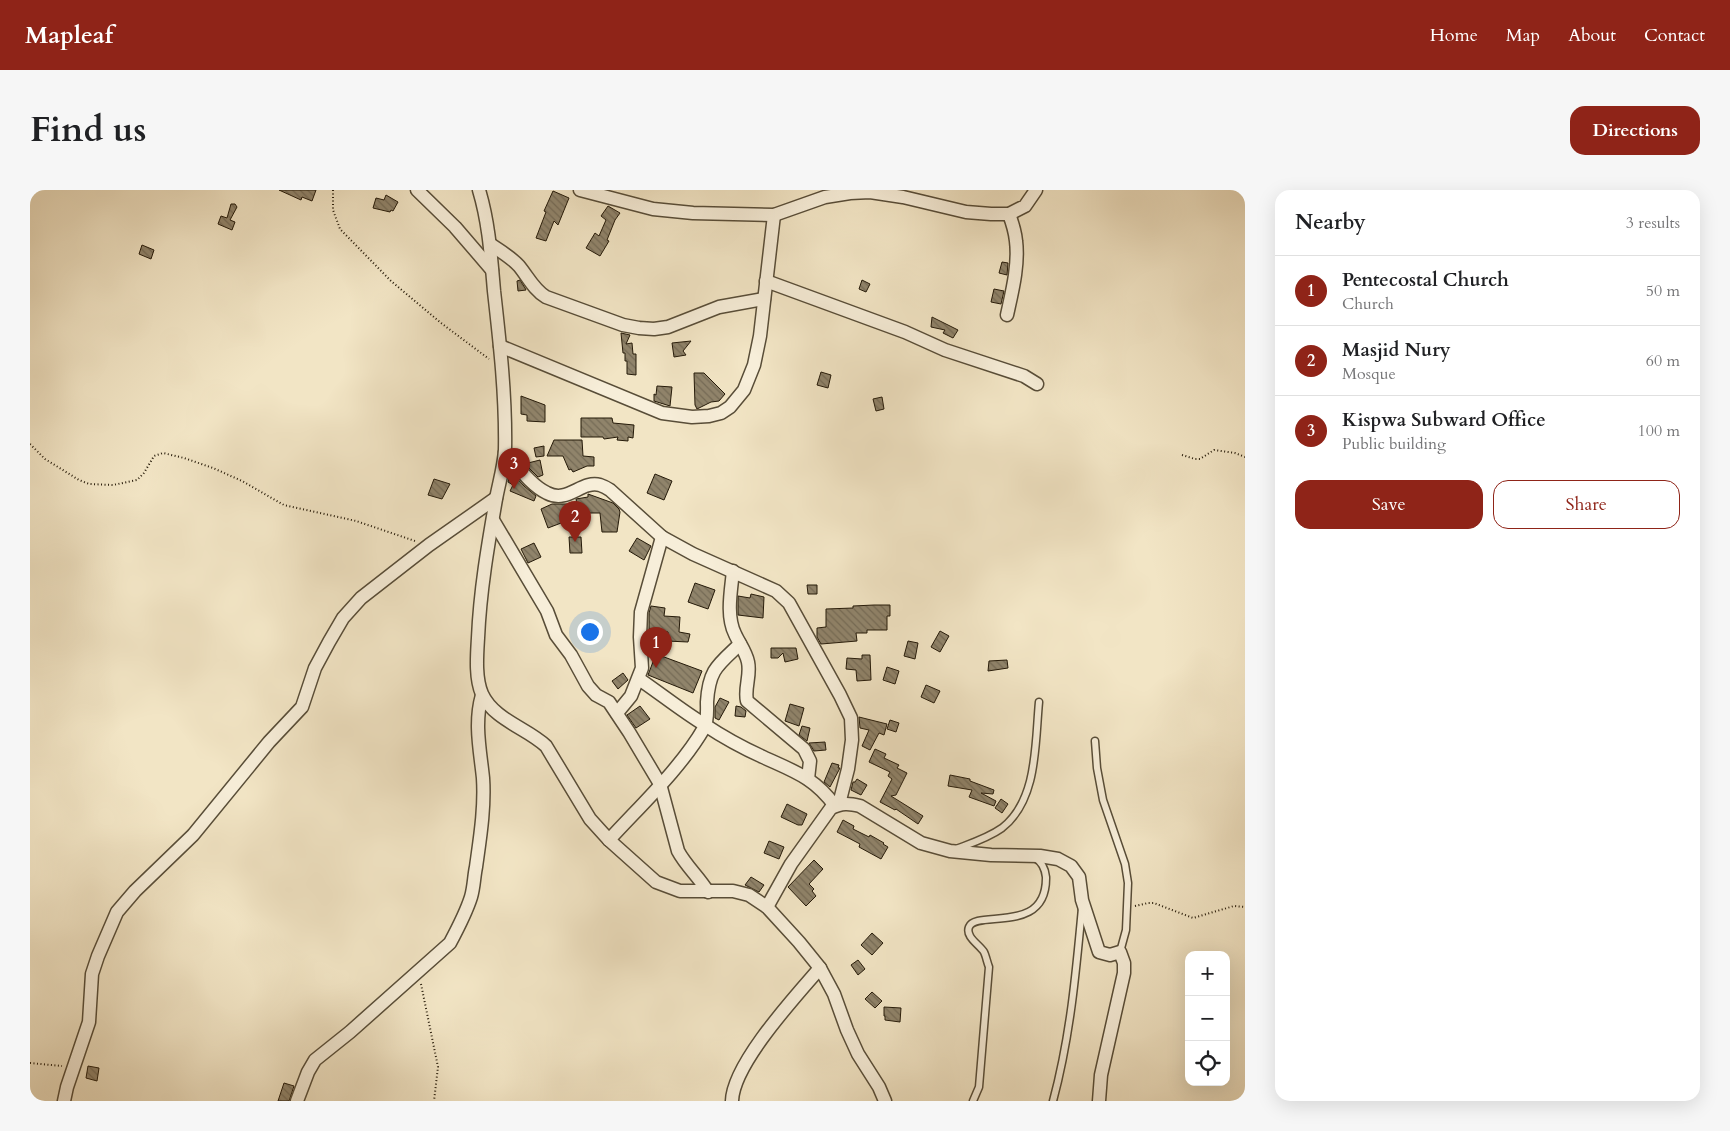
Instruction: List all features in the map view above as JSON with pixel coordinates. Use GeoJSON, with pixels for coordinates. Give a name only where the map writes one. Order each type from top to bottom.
{"type":"FeatureCollection","features":[{"type":"Feature","properties":{"kind":"street"},"geometry":{"type":"LineString","coordinates":[[417,190],[455,227],[492,271]]}},
{"type":"Feature","properties":{"kind":"street"},"geometry":{"type":"LineString","coordinates":[[297,1101],[308,1072],[315,1060],[350,1032],[450,943],[471,896],[482,831],[483,779],[479,755],[478,722],[478,710],[482,694],[478,666],[479,615],[484,568],[505,452],[503,370],[490,244],[485,209],[479,190]]}},
{"type":"Feature","properties":{"kind":"street"},"geometry":{"type":"LineString","coordinates":[[580,190],[653,209],[693,213],[774,214],[825,197],[870,192],[903,197],[966,212],[1009,214],[1025,206],[1036,190]]}},
{"type":"Feature","properties":{"kind":"street"},"geometry":{"type":"LineString","coordinates":[[500,346],[662,414],[692,418],[721,413],[730,408],[744,390],[754,365],[760,336],[774,214]]}},
{"type":"Feature","properties":{"kind":"street"},"geometry":{"type":"LineString","coordinates":[[1007,315],[1014,280],[1016,256],[1016,241],[1009,214]]}},
{"type":"Feature","properties":{"kind":"street"},"geometry":{"type":"LineString","coordinates":[[490,244],[508,256],[540,293],[623,324],[639,328],[654,329],[668,327],[719,307],[764,299]]}},
{"type":"Feature","properties":{"kind":"street"},"geometry":{"type":"LineString","coordinates":[[766,281],[905,332],[945,350],[1024,376],[1037,384]]}},
{"type":"Feature","properties":{"kind":"street"},"geometry":{"type":"LineString","coordinates":[[505,452],[541,490],[560,497],[594,485],[600,485],[610,490],[662,537],[693,554],[776,591],[789,603],[844,703],[850,718],[852,740],[848,769],[837,805]]}},
{"type":"Feature","properties":{"kind":"street"},"geometry":{"type":"LineString","coordinates":[[64,1101],[89,1022],[92,974],[118,912],[136,891],[193,835],[269,742],[302,706],[315,668],[343,618],[361,598],[428,545],[496,498]]}},
{"type":"Feature","properties":{"kind":"street"},"geometry":{"type":"LineString","coordinates":[[493,520],[547,611],[556,635],[571,655],[588,686],[596,694],[609,702],[660,784],[678,851],[708,892]]}},
{"type":"Feature","properties":{"kind":"street"},"geometry":{"type":"LineString","coordinates":[[617,713],[631,696],[642,668],[641,612],[662,537]]}},
{"type":"Feature","properties":{"kind":"street"},"geometry":{"type":"LineString","coordinates":[[733,572],[730,600],[732,620],[734,632],[748,660],[747,701],[804,749],[810,761],[808,778]]}},
{"type":"Feature","properties":{"kind":"street"},"geometry":{"type":"LineString","coordinates":[[609,840],[691,748],[705,726],[709,680],[718,665],[740,644]]}},
{"type":"Feature","properties":{"kind":"street"},"geometry":{"type":"LineString","coordinates":[[638,679],[705,726],[762,757],[808,778],[837,805]]}},
{"type":"Feature","properties":{"kind":"street"},"geometry":{"type":"LineString","coordinates":[[482,694],[498,714],[536,737],[546,746],[590,819],[609,840],[656,882],[680,891],[733,891],[749,895],[767,907],[820,968],[834,994],[858,1054],[879,1087],[885,1101]]}},
{"type":"Feature","properties":{"kind":"street"},"geometry":{"type":"LineString","coordinates":[[767,907],[791,864],[831,808],[848,803],[860,806],[921,843],[950,851],[991,855],[1031,855],[1058,859],[1072,866],[1079,877],[1082,900],[1099,952],[1110,955],[1120,952],[1124,963],[1124,973],[1101,1075],[1099,1101]]}},
{"type":"Feature","properties":{"kind":"street"},"geometry":{"type":"LineString","coordinates":[[732,1101],[732,1091],[740,1071],[769,1029],[820,968]]}},
{"type":"Feature","properties":{"kind":"lane"},"geometry":{"type":"LineString","coordinates":[[950,851],[982,840],[1002,827],[1022,805],[1031,778],[1039,702]]}},
{"type":"Feature","properties":{"kind":"lane"},"geometry":{"type":"LineString","coordinates":[[1095,741],[1097,768],[1103,800],[1125,864],[1128,883],[1126,930],[1120,952]]}},
{"type":"Feature","properties":{"kind":"lane"},"geometry":{"type":"LineString","coordinates":[[973,1101],[979,1087],[989,967],[984,952],[968,932],[969,927],[982,921],[1024,914],[1037,906],[1043,894],[1046,874],[1042,864],[1031,855]]}},
{"type":"Feature","properties":{"kind":"lane"},"geometry":{"type":"LineString","coordinates":[[1053,1101],[1067,1038],[1077,963],[1082,900]]}},
{"type":"Feature","properties":{"kind":"path"},"geometry":{"type":"LineString","coordinates":[[333,190],[333,210],[340,229],[364,255],[391,281],[441,323],[503,370]]}},
{"type":"Feature","properties":{"kind":"path"},"geometry":{"type":"LineString","coordinates":[[30,444],[45,459],[88,484],[113,485],[137,480],[144,473],[154,456],[159,454],[184,458],[242,481],[284,505],[356,522],[428,545]]}},
{"type":"Feature","properties":{"kind":"path"},"geometry":{"type":"LineString","coordinates":[[1182,456],[1200,459],[1214,450],[1235,453],[1245,457]]}},
{"type":"Feature","properties":{"kind":"path"},"geometry":{"type":"LineString","coordinates":[[1127,910],[1140,905],[1154,904],[1193,918],[1234,906],[1245,907]]}},
{"type":"Feature","properties":{"kind":"path"},"geometry":{"type":"LineString","coordinates":[[419,972],[438,1067],[438,1080],[434,1101]]}},
{"type":"Feature","properties":{"kind":"path"},"geometry":{"type":"LineString","coordinates":[[30,1063],[74,1068]]}},
{"type":"Feature","properties":{"kind":"building"},"geometry":{"type":"Polygon","coordinates":[[[279,190],[316,190],[312,201],[302,197],[301,200],[279,190]]]}},
{"type":"Feature","properties":{"kind":"building"},"geometry":{"type":"Polygon","coordinates":[[[553,191],[569,198],[558,225],[554,221],[546,241],[536,238],[546,212],[544,211],[553,191]]]}},
{"type":"Feature","properties":{"kind":"building"},"geometry":{"type":"Polygon","coordinates":[[[386,195],[398,202],[393,211],[373,208],[376,198],[384,200],[386,195]]]}},
{"type":"Feature","properties":{"kind":"building"},"geometry":{"type":"Polygon","coordinates":[[[231,204],[235,204],[237,207],[230,220],[235,222],[232,230],[218,224],[221,216],[227,218],[231,204]]]}},
{"type":"Feature","properties":{"kind":"building"},"geometry":{"type":"Polygon","coordinates":[[[608,206],[620,213],[607,240],[609,241],[600,256],[586,248],[595,233],[599,236],[606,220],[601,216],[608,206]]]}},
{"type":"Feature","properties":{"kind":"building"},"geometry":{"type":"Polygon","coordinates":[[[142,245],[154,250],[151,259],[139,254],[142,245]]]}},
{"type":"Feature","properties":{"kind":"building"},"geometry":{"type":"Polygon","coordinates":[[[1002,262],[1008,263],[1007,275],[999,273],[1002,262]]]}},
{"type":"Feature","properties":{"kind":"building"},"geometry":{"type":"Polygon","coordinates":[[[520,280],[526,290],[518,291],[517,281],[520,280]]]}},
{"type":"Feature","properties":{"kind":"building"},"geometry":{"type":"Polygon","coordinates":[[[862,280],[870,284],[866,292],[859,289],[862,280]]]}},
{"type":"Feature","properties":{"kind":"building"},"geometry":{"type":"Polygon","coordinates":[[[994,289],[1004,291],[1001,304],[991,302],[994,289]]]}},
{"type":"Feature","properties":{"kind":"building"},"geometry":{"type":"Polygon","coordinates":[[[932,317],[958,330],[953,338],[943,333],[945,330],[931,327],[932,317]]]}},
{"type":"Feature","properties":{"kind":"building"},"geometry":{"type":"Polygon","coordinates":[[[621,333],[630,335],[626,344],[632,343],[633,354],[636,354],[636,375],[627,374],[627,361],[625,361],[625,353],[623,353],[621,333]]]}},
{"type":"Feature","properties":{"kind":"building"},"geometry":{"type":"Polygon","coordinates":[[[691,341],[683,351],[686,355],[674,357],[672,343],[691,341]]]}},
{"type":"Feature","properties":{"kind":"building"},"geometry":{"type":"Polygon","coordinates":[[[821,372],[831,375],[828,388],[817,385],[821,372]]]}},
{"type":"Feature","properties":{"kind":"building"},"geometry":{"type":"Polygon","coordinates":[[[694,373],[704,373],[725,394],[719,401],[711,402],[697,409],[695,405],[694,373]]]}},
{"type":"Feature","properties":{"kind":"building"},"geometry":{"type":"Polygon","coordinates":[[[657,386],[672,387],[670,406],[654,401],[657,386]]]}},
{"type":"Feature","properties":{"kind":"building"},"geometry":{"type":"Polygon","coordinates":[[[521,396],[545,405],[545,422],[527,421],[527,415],[521,414],[521,396]]]}},
{"type":"Feature","properties":{"kind":"building"},"geometry":{"type":"Polygon","coordinates":[[[882,397],[884,409],[876,411],[873,399],[882,397]]]}},
{"type":"Feature","properties":{"kind":"building"},"geometry":{"type":"Polygon","coordinates":[[[581,418],[612,418],[613,423],[634,425],[633,438],[628,437],[628,441],[617,440],[618,437],[604,439],[603,437],[581,437],[581,418]]]}},
{"type":"Feature","properties":{"kind":"building"},"geometry":{"type":"Polygon","coordinates":[[[554,440],[582,440],[583,456],[594,457],[594,466],[587,466],[573,472],[571,469],[569,470],[563,456],[547,456],[554,440]]]}},
{"type":"Feature","properties":{"kind":"building"},"geometry":{"type":"Polygon","coordinates":[[[544,446],[544,456],[536,457],[534,448],[544,446]]]}},
{"type":"Feature","properties":{"kind":"building"},"geometry":{"type":"Polygon","coordinates":[[[540,460],[543,475],[538,477],[529,468],[528,463],[540,460]]]}},
{"type":"Feature","properties":{"kind":"building"},"geometry":{"type":"Polygon","coordinates":[[[511,472],[536,496],[534,501],[510,491],[513,485],[508,482],[511,472]]]}},
{"type":"Feature","properties":{"kind":"building"},"geometry":{"type":"Polygon","coordinates":[[[655,474],[672,481],[664,500],[647,493],[655,474]]]}},
{"type":"Feature","properties":{"kind":"building"},"geometry":{"type":"Polygon","coordinates":[[[434,479],[450,484],[442,499],[428,495],[434,479]]]}},
{"type":"Feature","properties":{"kind":"building"},"geometry":{"type":"Polygon","coordinates":[[[588,494],[613,503],[619,509],[617,532],[602,532],[600,513],[587,513],[587,511],[569,514],[569,520],[548,528],[541,509],[552,504],[577,504],[576,499],[588,497],[588,494]]]}},
{"type":"Feature","properties":{"kind":"building"},"geometry":{"type":"Polygon","coordinates":[[[569,537],[581,537],[582,553],[570,553],[569,537]]]}},
{"type":"Feature","properties":{"kind":"building"},"geometry":{"type":"Polygon","coordinates":[[[637,538],[651,546],[644,560],[629,551],[637,538]]]}},
{"type":"Feature","properties":{"kind":"building"},"geometry":{"type":"Polygon","coordinates":[[[534,543],[541,557],[528,563],[521,549],[534,543]]]}},
{"type":"Feature","properties":{"kind":"building"},"geometry":{"type":"Polygon","coordinates":[[[695,583],[715,590],[708,609],[688,602],[695,583]]]}},
{"type":"Feature","properties":{"kind":"building"},"geometry":{"type":"Polygon","coordinates":[[[807,585],[817,585],[817,594],[808,594],[807,585]]]}},
{"type":"Feature","properties":{"kind":"building"},"geometry":{"type":"Polygon","coordinates":[[[751,594],[764,597],[763,618],[738,615],[738,596],[750,598],[751,594]]]}},
{"type":"Feature","properties":{"kind":"building"},"geometry":{"type":"Polygon","coordinates":[[[890,605],[890,616],[887,616],[887,630],[867,630],[867,633],[856,633],[857,641],[821,644],[817,637],[817,628],[826,627],[826,609],[890,605]]]}},
{"type":"Feature","properties":{"kind":"building"},"geometry":{"type":"Polygon","coordinates":[[[651,606],[665,608],[664,616],[680,617],[679,632],[690,634],[688,642],[667,641],[668,632],[649,629],[651,606]]]}},
{"type":"Feature","properties":{"kind":"building"},"geometry":{"type":"Polygon","coordinates":[[[940,631],[949,636],[940,652],[931,647],[940,631]]]}},
{"type":"Feature","properties":{"kind":"building"},"geometry":{"type":"Polygon","coordinates":[[[908,641],[918,643],[915,659],[904,656],[908,641]]]}},
{"type":"Feature","properties":{"kind":"building"},"geometry":{"type":"Polygon","coordinates":[[[771,648],[796,648],[798,659],[785,662],[783,653],[778,658],[771,658],[771,648]]]}},
{"type":"Feature","properties":{"kind":"building"},"geometry":{"type":"Polygon","coordinates":[[[656,654],[702,671],[693,693],[648,675],[656,654]]]}},
{"type":"Feature","properties":{"kind":"building"},"geometry":{"type":"Polygon","coordinates":[[[862,655],[870,655],[871,680],[857,681],[856,670],[846,669],[847,658],[862,659],[862,655]]]}},
{"type":"Feature","properties":{"kind":"building"},"geometry":{"type":"Polygon","coordinates":[[[1007,660],[1008,668],[988,671],[989,661],[1007,660]]]}},
{"type":"Feature","properties":{"kind":"building"},"geometry":{"type":"Polygon","coordinates":[[[887,667],[899,671],[895,684],[883,680],[887,667]]]}},
{"type":"Feature","properties":{"kind":"building"},"geometry":{"type":"Polygon","coordinates":[[[623,673],[628,680],[618,689],[612,681],[623,673]]]}},
{"type":"Feature","properties":{"kind":"building"},"geometry":{"type":"Polygon","coordinates":[[[926,685],[940,691],[934,703],[921,697],[926,685]]]}},
{"type":"Feature","properties":{"kind":"building"},"geometry":{"type":"Polygon","coordinates":[[[720,698],[729,702],[719,720],[715,718],[715,707],[720,698]]]}},
{"type":"Feature","properties":{"kind":"building"},"geometry":{"type":"Polygon","coordinates":[[[790,704],[804,708],[799,726],[785,721],[790,704]]]}},
{"type":"Feature","properties":{"kind":"building"},"geometry":{"type":"Polygon","coordinates":[[[640,706],[650,719],[636,728],[627,715],[640,706]]]}},
{"type":"Feature","properties":{"kind":"building"},"geometry":{"type":"Polygon","coordinates":[[[736,706],[746,711],[745,717],[735,716],[736,706]]]}},
{"type":"Feature","properties":{"kind":"building"},"geometry":{"type":"Polygon","coordinates":[[[859,717],[887,724],[884,735],[879,733],[870,750],[862,746],[869,730],[860,728],[859,717]]]}},
{"type":"Feature","properties":{"kind":"building"},"geometry":{"type":"Polygon","coordinates":[[[890,720],[899,723],[896,732],[887,729],[890,720]]]}},
{"type":"Feature","properties":{"kind":"building"},"geometry":{"type":"Polygon","coordinates":[[[802,726],[810,728],[807,741],[799,735],[802,726]]]}},
{"type":"Feature","properties":{"kind":"building"},"geometry":{"type":"Polygon","coordinates":[[[825,742],[826,750],[814,751],[809,743],[825,742]]]}},
{"type":"Feature","properties":{"kind":"building"},"geometry":{"type":"Polygon","coordinates":[[[875,749],[886,754],[884,758],[899,765],[897,768],[907,773],[896,795],[891,796],[923,816],[918,824],[896,809],[880,802],[892,779],[888,776],[890,772],[869,762],[875,749]]]}},
{"type":"Feature","properties":{"kind":"building"},"geometry":{"type":"Polygon","coordinates":[[[832,763],[839,765],[838,768],[840,768],[830,787],[824,782],[832,763]]]}},
{"type":"Feature","properties":{"kind":"building"},"geometry":{"type":"Polygon","coordinates":[[[950,775],[970,779],[970,781],[994,790],[993,794],[981,793],[996,801],[994,806],[969,797],[972,790],[948,786],[950,775]]]}},
{"type":"Feature","properties":{"kind":"building"},"geometry":{"type":"Polygon","coordinates":[[[857,779],[867,785],[861,795],[851,790],[853,782],[857,779]]]}},
{"type":"Feature","properties":{"kind":"building"},"geometry":{"type":"Polygon","coordinates":[[[1001,799],[1008,804],[1002,813],[995,808],[1001,799]]]}},
{"type":"Feature","properties":{"kind":"building"},"geometry":{"type":"Polygon","coordinates":[[[787,804],[807,814],[802,825],[781,817],[787,804]]]}},
{"type":"Feature","properties":{"kind":"building"},"geometry":{"type":"Polygon","coordinates":[[[843,820],[854,826],[853,829],[869,837],[870,835],[888,847],[881,859],[859,847],[860,844],[837,832],[843,820]]]}},
{"type":"Feature","properties":{"kind":"building"},"geometry":{"type":"Polygon","coordinates":[[[769,841],[784,847],[779,859],[764,853],[769,841]]]}},
{"type":"Feature","properties":{"kind":"building"},"geometry":{"type":"Polygon","coordinates":[[[814,860],[823,869],[809,884],[814,889],[812,891],[816,896],[806,906],[788,887],[814,860]]]}},
{"type":"Feature","properties":{"kind":"building"},"geometry":{"type":"Polygon","coordinates":[[[751,877],[764,885],[759,892],[745,885],[751,877]]]}},
{"type":"Feature","properties":{"kind":"building"},"geometry":{"type":"Polygon","coordinates":[[[872,933],[883,943],[872,955],[861,945],[872,933]]]}},
{"type":"Feature","properties":{"kind":"building"},"geometry":{"type":"Polygon","coordinates":[[[858,960],[865,969],[858,975],[851,965],[858,960]]]}},
{"type":"Feature","properties":{"kind":"building"},"geometry":{"type":"Polygon","coordinates":[[[872,992],[882,1001],[875,1008],[865,999],[872,992]]]}},
{"type":"Feature","properties":{"kind":"building"},"geometry":{"type":"Polygon","coordinates":[[[884,1007],[901,1008],[900,1022],[885,1020],[884,1007]]]}},
{"type":"Feature","properties":{"kind":"building"},"geometry":{"type":"Polygon","coordinates":[[[88,1066],[99,1068],[97,1081],[86,1078],[88,1066]]]}},
{"type":"Feature","properties":{"kind":"building"},"geometry":{"type":"Polygon","coordinates":[[[284,1083],[294,1086],[289,1101],[278,1101],[284,1083]]]}},
{"type":"Feature","properties":{"kind":"place","name":"Kispwa Subward Office"},"geometry":{"type":"Point","coordinates":[514,489]}},
{"type":"Feature","properties":{"kind":"place","name":"Masjid Nury"},"geometry":{"type":"Point","coordinates":[575,542]}},
{"type":"Feature","properties":{"kind":"place","name":"Pentecostal Church"},"geometry":{"type":"Point","coordinates":[656,668]}}]}
